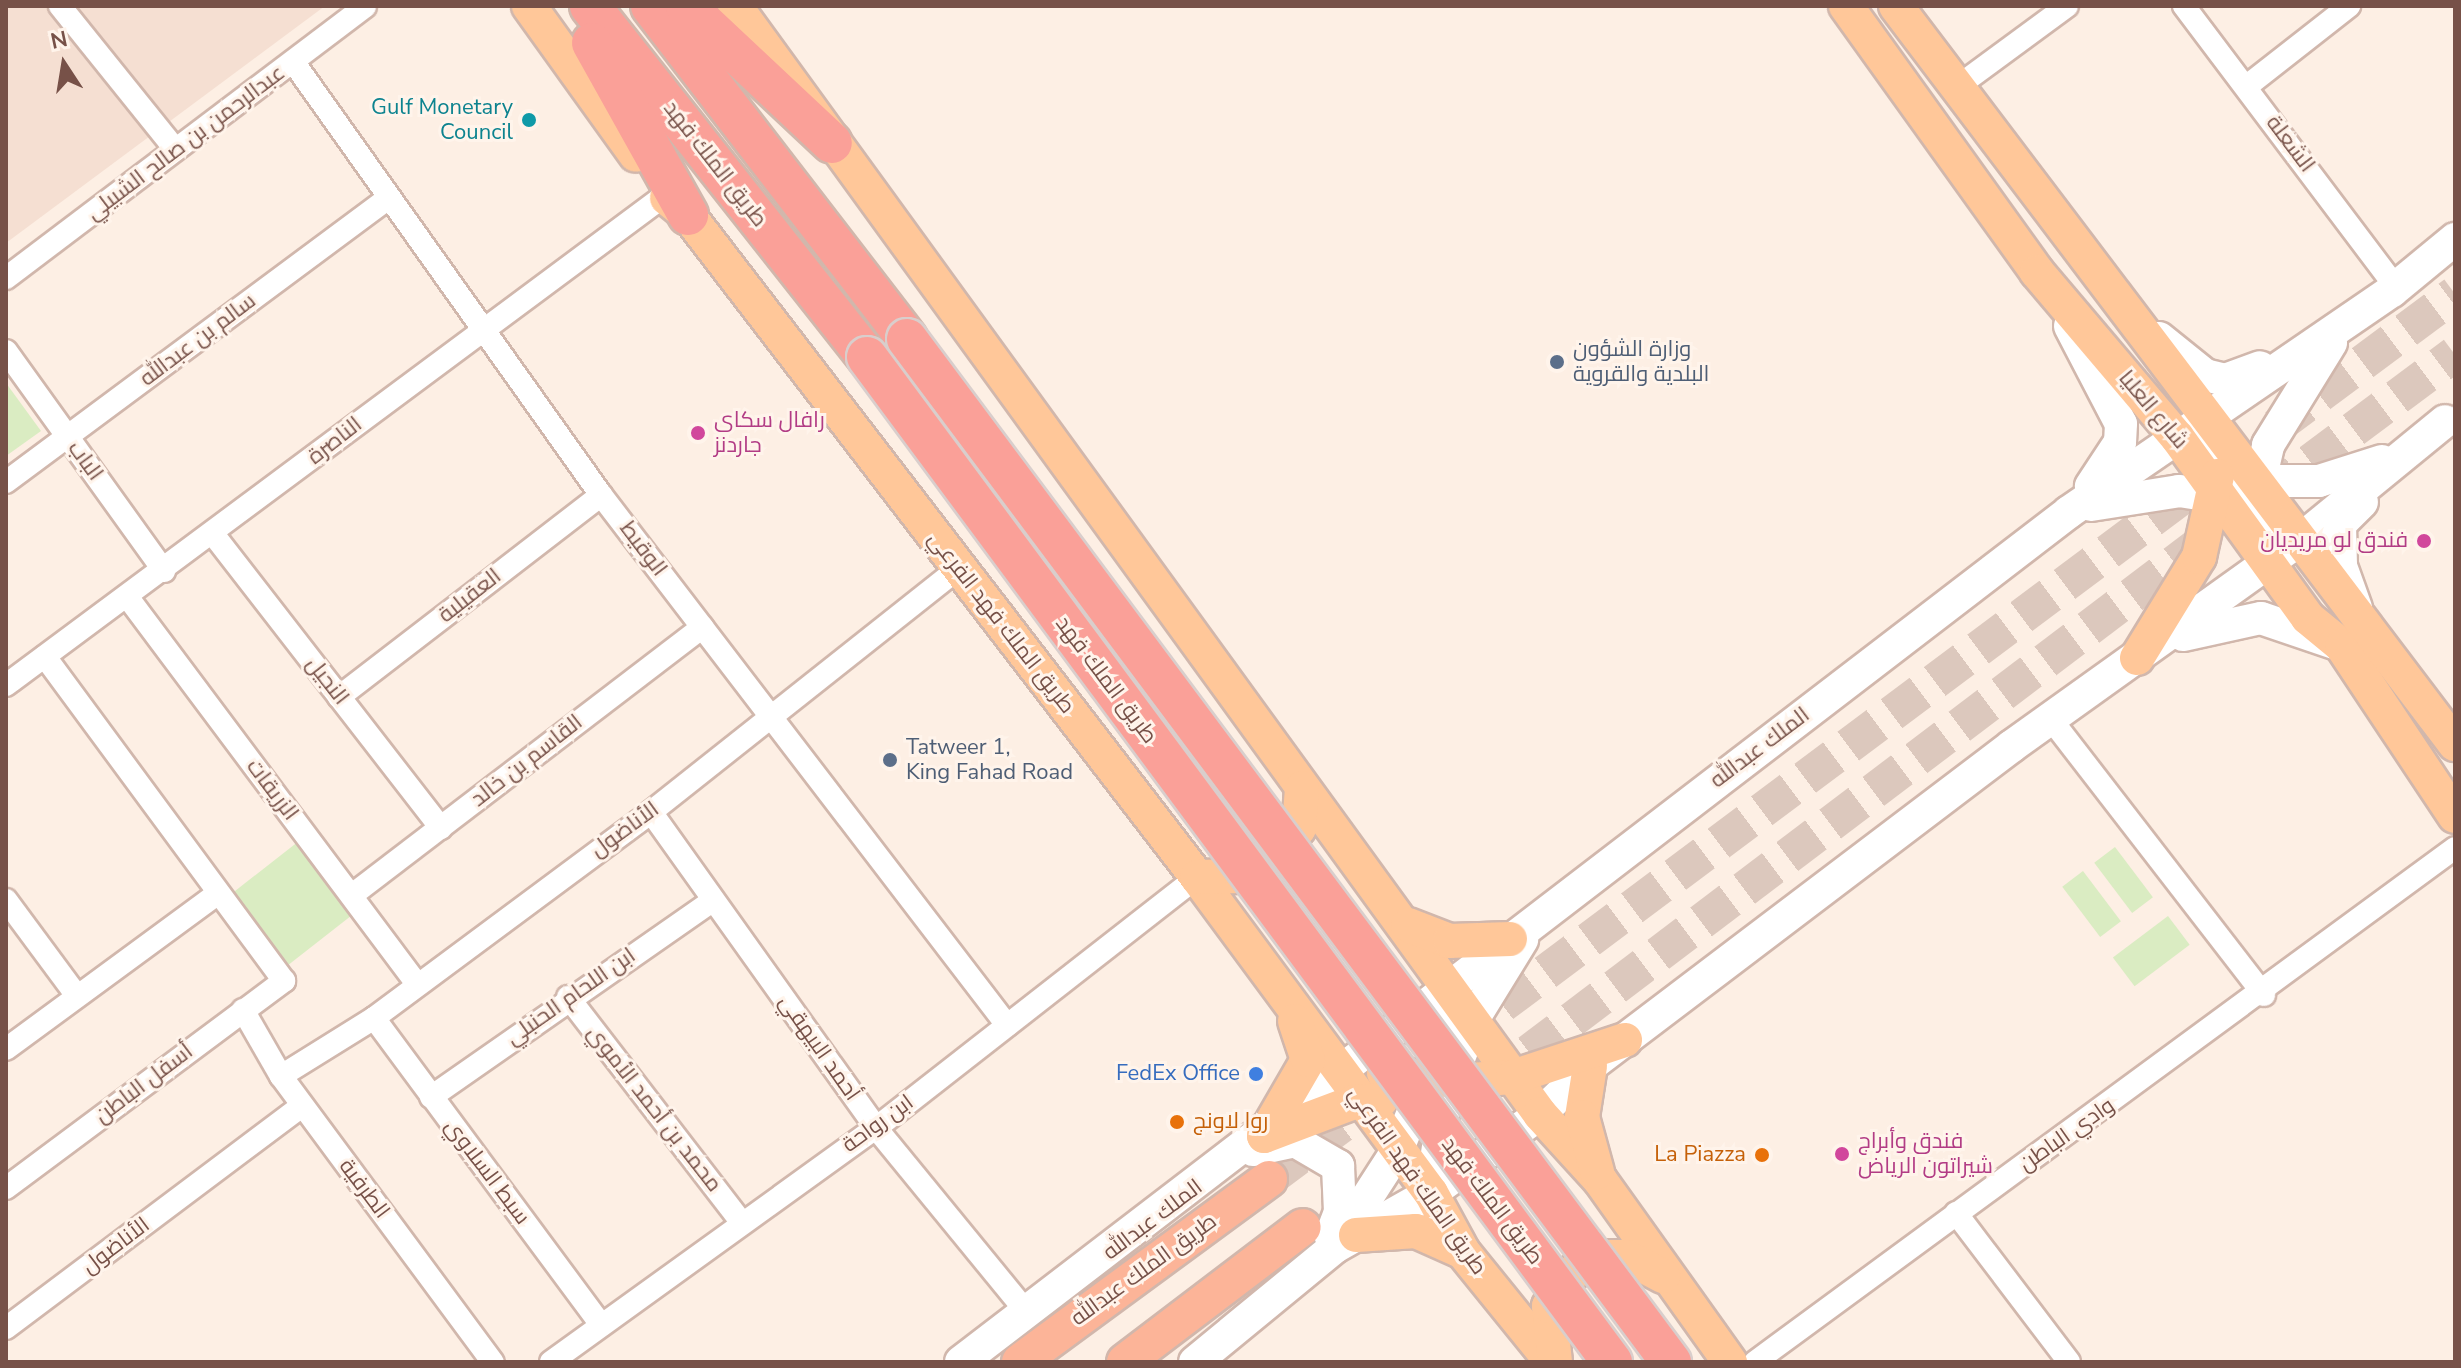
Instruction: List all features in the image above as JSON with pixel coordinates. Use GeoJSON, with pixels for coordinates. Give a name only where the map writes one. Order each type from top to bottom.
{"type":"FeatureCollection","features":[{"type":"Feature","properties":{"kind":"highway"},"geometry":{"type":"LineString","coordinates":[[569,6],[676,205]]}},
{"type":"Feature","properties":{"kind":"highway","name":"طريق الملك فهد"},"geometry":{"type":"LineString","coordinates":[[590,6],[867,357],[1612,1362]]}},
{"type":"Feature","properties":{"kind":"highway","name":"طريق الملك فهد"},"geometry":{"type":"LineString","coordinates":[[651,6],[907,339],[1671,1362]]}},
{"type":"Feature","properties":{"kind":"highway"},"geometry":{"type":"LineString","coordinates":[[686,6],[832,143]]}},
{"type":"Feature","properties":{"kind":"highway","name":"طريق الملك عبدالله"},"geometry":{"type":"LineString","coordinates":[[1020,1362],[1269,1179]]}},
{"type":"Feature","properties":{"kind":"highway"},"geometry":{"type":"LineString","coordinates":[[1125,1362],[1303,1227]]}},
{"type":"Feature","properties":{"kind":"main road","name":"طريق الملك فهد الفرعي"},"geometry":{"type":"LineString","coordinates":[[529,6],[676,205],[1288,998],[1354,1079],[1397,1151],[1431,1193],[1463,1252],[1553,1362]]}},
{"type":"Feature","properties":{"kind":"main road"},"geometry":{"type":"LineString","coordinates":[[735,6],[832,143],[978,331],[1302,788],[1452,984],[1540,1114],[1600,1180],[1666,1279],[1730,1362]]}},
{"type":"Feature","properties":{"kind":"main road","name":"شارع العليا"},"geometry":{"type":"LineString","coordinates":[[1846,6],[2037,272],[2177,437],[2270,560],[2308,618],[2353,637],[2454,738]]}},
{"type":"Feature","properties":{"kind":"main road","name":"شارع العليا"},"geometry":{"type":"LineString","coordinates":[[1896,6],[1954,89],[2260,481],[2301,539],[2455,816]]}},
{"type":"Feature","properties":{"kind":"main road"},"geometry":{"type":"LineString","coordinates":[[2069,512],[2355,317],[2393,283],[2455,239]]}},
{"type":"Feature","properties":{"kind":"main road"},"geometry":{"type":"LineString","coordinates":[[2081,254],[2182,363],[2225,380],[2355,317]]}},
{"type":"Feature","properties":{"kind":"main road"},"geometry":{"type":"LineString","coordinates":[[2037,272],[2121,424],[2109,465],[2069,512]]}},
{"type":"Feature","properties":{"kind":"main road"},"geometry":{"type":"LineString","coordinates":[[2270,560],[2260,481],[2282,413],[2355,317]]}},
{"type":"Feature","properties":{"kind":"main road"},"geometry":{"type":"LineString","coordinates":[[2137,658],[2183,593],[2218,492],[2207,416]]}},
{"type":"Feature","properties":{"kind":"main road"},"geometry":{"type":"LineString","coordinates":[[2177,437],[2260,481],[2345,474],[2394,457],[2450,417]]}},
{"type":"Feature","properties":{"kind":"main road"},"geometry":{"type":"LineString","coordinates":[[1195,1362],[1337,1248],[1431,1193],[1540,1114],[1590,1066],[2050,718],[2301,539],[2450,417]]}},
{"type":"Feature","properties":{"kind":"main road"},"geometry":{"type":"LineString","coordinates":[[2137,658],[2193,629],[2261,618],[2353,637],[2341,566],[2340,524],[2450,417]]}},
{"type":"Feature","properties":{"kind":"main road"},"geometry":{"type":"LineString","coordinates":[[2069,512],[2115,497],[2218,492],[2301,539]]}},
{"type":"Feature","properties":{"kind":"main road","name":"الملك عبدالله"},"geometry":{"type":"LineString","coordinates":[[1354,1079],[1452,984],[2069,512]]}},
{"type":"Feature","properties":{"kind":"main road"},"geometry":{"type":"LineString","coordinates":[[1197,877],[1241,876],[1277,857],[1299,828],[1302,788]]}},
{"type":"Feature","properties":{"kind":"main road"},"geometry":{"type":"LineString","coordinates":[[1408,925],[1450,941],[1520,933]]}},
{"type":"Feature","properties":{"kind":"main road"},"geometry":{"type":"LineString","coordinates":[[1337,1248],[1436,1088],[1520,933]]}},
{"type":"Feature","properties":{"kind":"main road"},"geometry":{"type":"LineString","coordinates":[[1431,1193],[1436,1088],[1452,984]]}},
{"type":"Feature","properties":{"kind":"main road"},"geometry":{"type":"LineString","coordinates":[[1253,1144],[1308,1060],[1288,998]]}},
{"type":"Feature","properties":{"kind":"main road"},"geometry":{"type":"LineString","coordinates":[[1436,1088],[1513,1077],[1625,1040]]}},
{"type":"Feature","properties":{"kind":"main road"},"geometry":{"type":"LineString","coordinates":[[1590,1066],[1582,1117],[1600,1180]]}},
{"type":"Feature","properties":{"kind":"main road"},"geometry":{"type":"LineString","coordinates":[[1253,1144],[1354,1079],[1436,1088],[1540,1114]]}},
{"type":"Feature","properties":{"kind":"main road"},"geometry":{"type":"LineString","coordinates":[[1253,1144],[1295,1141],[1338,1166],[1340,1212],[1337,1248]]}},
{"type":"Feature","properties":{"kind":"main road","name":"الملك عبدالله"},"geometry":{"type":"LineString","coordinates":[[961,1362],[1253,1144]]}},
{"type":"Feature","properties":{"kind":"main road"},"geometry":{"type":"LineString","coordinates":[[1337,1248],[1416,1231],[1463,1252]]}},
{"type":"Feature","properties":{"kind":"main road"},"geometry":{"type":"LineString","coordinates":[[1553,1362],[1549,1306],[1571,1273],[1607,1257],[1627,1257],[1666,1279]]}},
{"type":"Feature","properties":{"kind":"street"},"geometry":{"type":"LineString","coordinates":[[60,6],[175,149]]}},
{"type":"Feature","properties":{"kind":"street"},"geometry":{"type":"LineString","coordinates":[[1954,89],[2067,6]]}},
{"type":"Feature","properties":{"kind":"street","name":"الشعلة"},"geometry":{"type":"LineString","coordinates":[[2184,6],[2393,283]]}},
{"type":"Feature","properties":{"kind":"street"},"geometry":{"type":"LineString","coordinates":[[2247,86],[2349,6]]}},
{"type":"Feature","properties":{"kind":"street","name":"عبدالرحمن بن صالح الشبيلي"},"geometry":{"type":"LineString","coordinates":[[6,278],[294,63],[348,10]]}},
{"type":"Feature","properties":{"kind":"street","name":"الوقيط"},"geometry":{"type":"LineString","coordinates":[[294,63],[601,495],[1007,1025]]}},
{"type":"Feature","properties":{"kind":"street","name":"سالم بن عبدالله"},"geometry":{"type":"LineString","coordinates":[[6,482],[389,198]]}},
{"type":"Feature","properties":{"kind":"street","name":"الناصرة"},"geometry":{"type":"LineString","coordinates":[[6,685],[129,599],[482,328],[676,205]]}},
{"type":"Feature","properties":{"kind":"street","name":"الباب"},"geometry":{"type":"LineString","coordinates":[[6,351],[164,571]]}},
{"type":"Feature","properties":{"kind":"street","name":"العقيلية"},"geometry":{"type":"LineString","coordinates":[[339,697],[601,495]]}},
{"type":"Feature","properties":{"kind":"street","name":"النجيل"},"geometry":{"type":"LineString","coordinates":[[213,534],[441,828]]}},
{"type":"Feature","properties":{"kind":"street","name":"الأناضول"},"geometry":{"type":"LineString","coordinates":[[281,1076],[374,1018],[415,982],[651,812],[959,568]]}},
{"type":"Feature","properties":{"kind":"street","name":"الزريقات"},"geometry":{"type":"LineString","coordinates":[[129,599],[415,982]]}},
{"type":"Feature","properties":{"kind":"street","name":"القاسم بن خالد"},"geometry":{"type":"LineString","coordinates":[[352,895],[702,627]]}},
{"type":"Feature","properties":{"kind":"street"},"geometry":{"type":"LineString","coordinates":[[6,1049],[217,894],[45,657]]}},
{"type":"Feature","properties":{"kind":"street"},"geometry":{"type":"LineString","coordinates":[[2050,718],[2264,995]]}},
{"type":"Feature","properties":{"kind":"street","name":"أحمد البيهقي"},"geometry":{"type":"LineString","coordinates":[[651,812],[876,1128],[1028,1314]]}},
{"type":"Feature","properties":{"kind":"street","name":"وادي الباطن"},"geometry":{"type":"LineString","coordinates":[[1755,1362],[1956,1213],[2264,995],[2455,848]]}},
{"type":"Feature","properties":{"kind":"street","name":"ابن رواحة"},"geometry":{"type":"LineString","coordinates":[[551,1362],[740,1220],[876,1128],[1197,877]]}},
{"type":"Feature","properties":{"kind":"street","name":"أسفل الباطن"},"geometry":{"type":"LineString","coordinates":[[6,1188],[284,981],[217,894]]}},
{"type":"Feature","properties":{"kind":"street"},"geometry":{"type":"LineString","coordinates":[[6,900],[77,996]]}},
{"type":"Feature","properties":{"kind":"street","name":"ابن اللحام الحنبلي"},"geometry":{"type":"LineString","coordinates":[[431,1097],[568,997],[713,900]]}},
{"type":"Feature","properties":{"kind":"street","name":"محمد بن أحمد الأموي"},"geometry":{"type":"LineString","coordinates":[[568,997],[740,1220]]}},
{"type":"Feature","properties":{"kind":"street","name":"الطرفية"},"geometry":{"type":"LineString","coordinates":[[243,1010],[302,1106],[493,1362]]}},
{"type":"Feature","properties":{"kind":"street","name":"سبط السلاوي"},"geometry":{"type":"LineString","coordinates":[[374,1018],[601,1325]]}},
{"type":"Feature","properties":{"kind":"street","name":"الأناضول"},"geometry":{"type":"LineString","coordinates":[[6,1328],[302,1106]]}},
{"type":"Feature","properties":{"kind":"street"},"geometry":{"type":"LineString","coordinates":[[1956,1213],[2069,1362]]}},
{"type":"Feature","properties":{"kind":"shaded area"},"geometry":{"type":"Polygon","coordinates":[[[6,6],[325,6],[6,243],[6,6]]]}},
{"type":"Feature","properties":{"kind":"green space"},"geometry":{"type":"Polygon","coordinates":[[[6,383],[41,431],[6,456],[6,383]]]}},
{"type":"Feature","properties":{"kind":"green space"},"geometry":{"type":"Polygon","coordinates":[[[299,841],[355,913],[286,967],[230,895],[299,841]]]}},
{"type":"Feature","properties":{"kind":"green space"},"geometry":{"type":"Polygon","coordinates":[[[2115,847],[2153,897],[2132,913],[2094,863],[2115,847]]]}},
{"type":"Feature","properties":{"kind":"green space"},"geometry":{"type":"Polygon","coordinates":[[[2083,871],[2121,921],[2100,937],[2062,887],[2083,871]]]}},
{"type":"Feature","properties":{"kind":"green space"},"geometry":{"type":"Polygon","coordinates":[[[2168,916],[2190,945],[2135,986],[2113,958],[2168,916]]]}},
{"type":"Feature","properties":{"kind":"tunnel"},"geometry":{"type":"LineString","coordinates":[[2276,427],[2455,294]]}},
{"type":"Feature","properties":{"kind":"tunnel"},"geometry":{"type":"LineString","coordinates":[[2267,494],[2455,354]]}},
{"type":"Feature","properties":{"kind":"tunnel"},"geometry":{"type":"LineString","coordinates":[[1459,1037],[2203,481]]}},
{"type":"Feature","properties":{"kind":"tunnel"},"geometry":{"type":"LineString","coordinates":[[1486,1085],[2213,534]]}},
{"type":"Feature","properties":{"kind":"tunnel"},"geometry":{"type":"LineString","coordinates":[[1269,1179],[1383,1094]]}},
{"type":"Feature","properties":{"kind":"place","name":"Gulf Monetary Council"},"geometry":{"type":"Point","coordinates":[529,120]}},
{"type":"Feature","properties":{"kind":"place","name":"وزارة الشؤون البلدية والقروية"},"geometry":{"type":"Point","coordinates":[1557,362]}},
{"type":"Feature","properties":{"kind":"place","name":"رافال سكاي جاردنز"},"geometry":{"type":"Point","coordinates":[698,433]}},
{"type":"Feature","properties":{"kind":"place","name":"فندق لو مريديان"},"geometry":{"type":"Point","coordinates":[2424,541]}},
{"type":"Feature","properties":{"kind":"place","name":"Tatweer 1, King Fahad Road"},"geometry":{"type":"Point","coordinates":[890,760]}},
{"type":"Feature","properties":{"kind":"place","name":"FedEx Office"},"geometry":{"type":"Point","coordinates":[1256,1074]}},
{"type":"Feature","properties":{"kind":"place","name":"روا لاونج"},"geometry":{"type":"Point","coordinates":[1177,1122]}},
{"type":"Feature","properties":{"kind":"place","name":"فندق وأبراج شيراتون الرياض"},"geometry":{"type":"Point","coordinates":[1842,1154]}},
{"type":"Feature","properties":{"kind":"place","name":"La Piazza"},"geometry":{"type":"Point","coordinates":[1762,1155]}}]}
